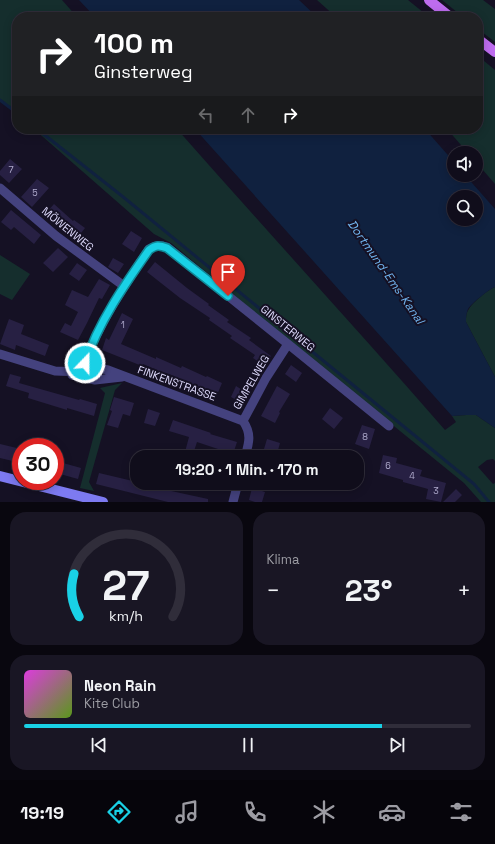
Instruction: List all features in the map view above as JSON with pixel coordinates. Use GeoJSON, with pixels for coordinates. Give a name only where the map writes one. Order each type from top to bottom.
{"type":"FeatureCollection","features":[{"type":"Feature","properties":{"kind":"main road"},"geometry":{"type":"LineString","coordinates":[[429,0],[444,12]]}},
{"type":"Feature","properties":{"kind":"main road"},"geometry":{"type":"LineString","coordinates":[[483,43],[495,52]]}},
{"type":"Feature","properties":{"kind":"street","name":"MÖWENWEG"},"geometry":{"type":"LineString","coordinates":[[0,188],[56,236],[124,286]]}},
{"type":"Feature","properties":{"kind":"street","name":"GINSTERWEG"},"geometry":{"type":"LineString","coordinates":[[124,286],[149,250],[157,245],[167,248],[389,426]]}},
{"type":"Feature","properties":{"kind":"street"},"geometry":{"type":"LineString","coordinates":[[82,372],[98,330],[124,286]]}},
{"type":"Feature","properties":{"kind":"street","name":"GIMPELWEG"},"geometry":{"type":"LineString","coordinates":[[247,450],[249,435],[247,427],[243,421],[266,378],[288,344]]}},
{"type":"Feature","properties":{"kind":"street","name":"FINKENSTRASSE"},"geometry":{"type":"LineString","coordinates":[[0,354],[55,371],[95,380],[125,377]]}},
{"type":"Feature","properties":{"kind":"street","name":"FINKENSTRASSE"},"geometry":{"type":"LineString","coordinates":[[55,371],[82,372],[95,367],[108,370],[243,421]]}},
{"type":"Feature","properties":{"kind":"street"},"geometry":{"type":"LineString","coordinates":[[0,476],[103,502]]}},
{"type":"Feature","properties":{"kind":"street"},"geometry":{"type":"LineString","coordinates":[[233,502],[236,490]]}},
{"type":"Feature","properties":{"kind":"green space"},"geometry":{"type":"Polygon","coordinates":[[[0,0],[62,0],[73,12],[12,12],[12,110],[0,99],[0,0]]]}},
{"type":"Feature","properties":{"kind":"green space"},"geometry":{"type":"Polygon","coordinates":[[[317,0],[408,0],[423,12],[330,12],[317,0]]]}},
{"type":"Feature","properties":{"kind":"green space"},"geometry":{"type":"Polygon","coordinates":[[[442,0],[483,0],[495,9],[495,42],[483,33],[483,12],[457,12],[442,0]]]}},
{"type":"Feature","properties":{"kind":"green space"},"geometry":{"type":"Polygon","coordinates":[[[483,60],[495,70],[495,184],[483,170],[483,146],[462,146],[451,134],[483,134],[483,60]]]}},
{"type":"Feature","properties":{"kind":"green space"},"geometry":{"type":"Polygon","coordinates":[[[40,134],[181,134],[445,430],[456,422],[452,416],[466,415],[476,415],[495,428],[495,461],[493,459],[487,460],[478,467],[493,484],[495,483],[495,502],[481,502],[464,483],[171,243],[154,234],[40,134]]]}},
{"type":"Feature","properties":{"kind":"green space"},"geometry":{"type":"Polygon","coordinates":[[[0,255],[30,274],[12,300],[0,294],[0,255]]]}},
{"type":"Feature","properties":{"kind":"green space"},"geometry":{"type":"Polygon","coordinates":[[[495,287],[495,377],[466,322],[467,314],[471,306],[485,293],[495,287]]]}},
{"type":"Feature","properties":{"kind":"green space"},"geometry":{"type":"Polygon","coordinates":[[[122,383],[115,390],[89,482],[94,491],[80,488],[105,393],[100,388],[122,383]]]}},
{"type":"Feature","properties":{"kind":"water"},"geometry":{"type":"Polygon","coordinates":[[[79,0],[299,0],[312,12],[90,12],[79,0]]]}},
{"type":"Feature","properties":{"kind":"water","name":"Dortmund-Ems-Kanal"},"geometry":{"type":"Polygon","coordinates":[[[199,134],[429,134],[447,154],[447,182],[471,182],[478,190],[447,190],[447,226],[483,226],[483,195],[495,209],[495,287],[476,300],[468,309],[466,322],[495,377],[495,428],[476,415],[452,416],[199,134]]]}},
{"type":"Feature","properties":{"kind":"building"},"geometry":{"type":"Polygon","coordinates":[[[10,159],[22,169],[9,183],[0,175],[0,171],[10,159]]]}},
{"type":"Feature","properties":{"kind":"building"},"geometry":{"type":"Polygon","coordinates":[[[37,179],[49,188],[32,207],[21,197],[37,179]]]}},
{"type":"Feature","properties":{"kind":"building"},"geometry":{"type":"Polygon","coordinates":[[[54,204],[73,221],[74,220],[85,228],[75,241],[64,233],[66,231],[46,213],[54,204]]]}},
{"type":"Feature","properties":{"kind":"building"},"geometry":{"type":"Polygon","coordinates":[[[11,210],[41,235],[34,244],[14,227],[11,230],[1,222],[11,210]]]}},
{"type":"Feature","properties":{"kind":"building"},"geometry":{"type":"Polygon","coordinates":[[[131,231],[142,238],[134,252],[122,244],[131,231]]]}},
{"type":"Feature","properties":{"kind":"building"},"geometry":{"type":"Polygon","coordinates":[[[58,248],[68,257],[53,272],[43,263],[58,248]]]}},
{"type":"Feature","properties":{"kind":"building"},"geometry":{"type":"Polygon","coordinates":[[[113,258],[124,264],[118,273],[108,267],[113,258]]]}},
{"type":"Feature","properties":{"kind":"building"},"geometry":{"type":"Polygon","coordinates":[[[155,262],[229,320],[227,322],[251,338],[249,340],[271,356],[264,365],[253,358],[255,355],[230,338],[232,336],[209,320],[210,318],[180,298],[147,272],[155,262]]]}},
{"type":"Feature","properties":{"kind":"building"},"geometry":{"type":"Polygon","coordinates":[[[77,263],[87,270],[79,281],[69,274],[77,263]]]}},
{"type":"Feature","properties":{"kind":"building"},"geometry":{"type":"Polygon","coordinates":[[[99,279],[110,285],[102,299],[99,298],[78,340],[60,332],[65,323],[71,326],[78,312],[65,305],[72,290],[88,297],[99,279]]]}},
{"type":"Feature","properties":{"kind":"building"},"geometry":{"type":"Polygon","coordinates":[[[122,313],[133,319],[121,344],[156,359],[156,357],[181,368],[182,366],[222,383],[217,395],[208,391],[207,394],[200,390],[201,388],[169,374],[168,375],[143,364],[142,366],[102,350],[106,338],[109,340],[122,313]]]}},
{"type":"Feature","properties":{"kind":"building"},"geometry":{"type":"Polygon","coordinates":[[[9,319],[24,325],[21,334],[49,345],[45,356],[16,345],[15,350],[0,344],[9,319]]]}},
{"type":"Feature","properties":{"kind":"building"},"geometry":{"type":"Polygon","coordinates":[[[291,365],[302,373],[296,382],[285,374],[291,365]]]}},
{"type":"Feature","properties":{"kind":"building"},"geometry":{"type":"Polygon","coordinates":[[[10,374],[21,377],[19,383],[97,404],[94,416],[67,408],[67,410],[28,398],[29,393],[6,386],[10,374]]]}},
{"type":"Feature","properties":{"kind":"building"},"geometry":{"type":"Polygon","coordinates":[[[236,386],[247,393],[242,403],[231,397],[236,386]]]}},
{"type":"Feature","properties":{"kind":"building"},"geometry":{"type":"Polygon","coordinates":[[[277,386],[290,394],[279,412],[280,413],[275,423],[261,416],[277,386]]]}},
{"type":"Feature","properties":{"kind":"building"},"geometry":{"type":"Polygon","coordinates":[[[114,397],[134,403],[130,416],[123,414],[118,428],[107,425],[112,411],[110,410],[114,397]]]}},
{"type":"Feature","properties":{"kind":"building"},"geometry":{"type":"Polygon","coordinates":[[[330,408],[343,418],[334,429],[322,419],[330,408]]]}},
{"type":"Feature","properties":{"kind":"building"},"geometry":{"type":"Polygon","coordinates":[[[148,409],[160,413],[155,426],[144,423],[148,409]]]}},
{"type":"Feature","properties":{"kind":"building"},"geometry":{"type":"Polygon","coordinates":[[[173,420],[211,433],[210,434],[237,442],[234,450],[221,450],[197,442],[194,450],[186,450],[189,437],[169,431],[173,420]]]}},
{"type":"Feature","properties":{"kind":"building"},"geometry":{"type":"Polygon","coordinates":[[[362,425],[375,429],[369,449],[355,444],[362,425]]]}},
{"type":"Feature","properties":{"kind":"building"},"geometry":{"type":"Polygon","coordinates":[[[267,439],[280,443],[278,450],[264,449],[267,439]]]}},
{"type":"Feature","properties":{"kind":"building"},"geometry":{"type":"Polygon","coordinates":[[[0,444],[12,447],[12,461],[0,458],[0,444]]]}},
{"type":"Feature","properties":{"kind":"building"},"geometry":{"type":"Polygon","coordinates":[[[383,455],[397,458],[396,463],[422,470],[420,476],[446,483],[441,502],[426,499],[428,489],[379,473],[383,455]]]}},
{"type":"Feature","properties":{"kind":"building"},"geometry":{"type":"Polygon","coordinates":[[[64,463],[81,468],[78,479],[64,475],[64,463]]]}},
{"type":"Feature","properties":{"kind":"building"},"geometry":{"type":"Polygon","coordinates":[[[99,473],[130,480],[130,490],[167,490],[208,499],[208,502],[168,502],[96,484],[99,473]]]}},
{"type":"Feature","properties":{"kind":"building"},"geometry":{"type":"Polygon","coordinates":[[[456,489],[462,495],[455,502],[443,502],[456,489]]]}},
{"type":"Feature","properties":{"kind":"building"},"geometry":{"type":"Polygon","coordinates":[[[252,490],[265,492],[262,502],[249,500],[252,490]]]}},
{"type":"Feature","properties":{"kind":"waterway"},"geometry":{"type":"LineString","coordinates":[[0,100],[12,109]]}},
{"type":"Feature","properties":{"kind":"waterway"},"geometry":{"type":"LineString","coordinates":[[43,134],[122,196],[474,484],[489,502]]}},
{"type":"Feature","properties":{"kind":"route"},"geometry":{"type":"LineString","coordinates":[[85,363],[98,330],[124,286],[149,250],[154,246],[160,245],[167,248],[228,296]]}}]}
